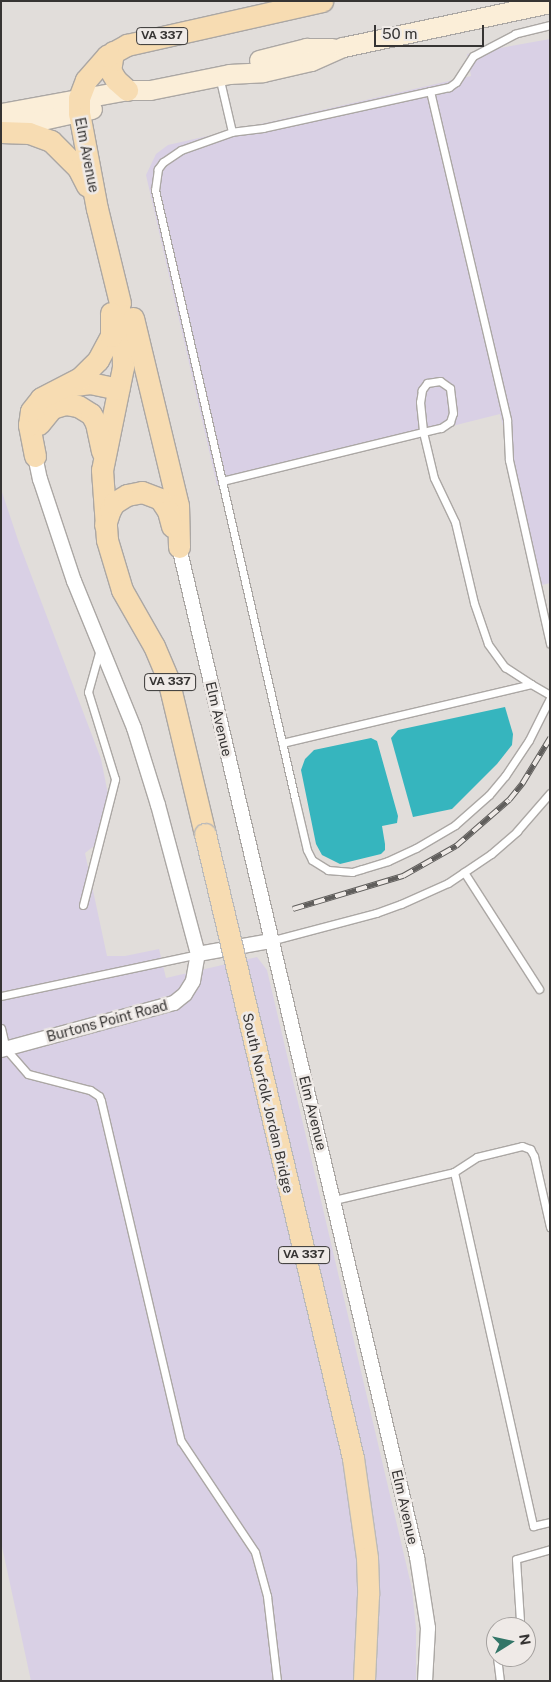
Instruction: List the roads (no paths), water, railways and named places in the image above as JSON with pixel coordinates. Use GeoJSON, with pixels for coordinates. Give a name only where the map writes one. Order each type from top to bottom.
{"type":"FeatureCollection","features":[{"type":"Feature","properties":{"kind":"main road","name":"Elm Avenue"},"geometry":{"type":"LineString","coordinates":[[120,309],[97,209],[79,106],[86,80],[100,63],[113,52],[138,41],[322,1]]}},
{"type":"Feature","properties":{"kind":"main road"},"geometry":{"type":"LineString","coordinates":[[113,52],[110,64],[112,75],[127,90]]}},
{"type":"Feature","properties":{"kind":"main road"},"geometry":{"type":"LineString","coordinates":[[1,130],[40,136],[58,146],[78,168],[97,209]]}},
{"type":"Feature","properties":{"kind":"main road"},"geometry":{"type":"LineString","coordinates":[[105,240],[120,309],[178,505],[179,548]]}},
{"type":"Feature","properties":{"kind":"main road"},"geometry":{"type":"LineString","coordinates":[[35,456],[29,425],[31,411],[41,398],[67,386],[88,372],[103,353],[120,309]]}},
{"type":"Feature","properties":{"kind":"main road","name":"VA 337"},"geometry":{"type":"LineString","coordinates":[[106,534],[102,470],[124,349],[120,309]]}},
{"type":"Feature","properties":{"kind":"main road"},"geometry":{"type":"LineString","coordinates":[[67,386],[90,383],[118,389]]}},
{"type":"Feature","properties":{"kind":"main road"},"geometry":{"type":"LineString","coordinates":[[35,456],[36,433],[42,418],[52,408],[72,404],[87,411],[96,423],[101,446],[102,470]]}},
{"type":"Feature","properties":{"kind":"main road"},"geometry":{"type":"LineString","coordinates":[[106,534],[110,510],[120,498],[134,493],[149,493],[160,499],[168,511],[179,548]]}},
{"type":"Feature","properties":{"kind":"main road","name":"South Norfolk Jordan Bridge"},"geometry":{"type":"LineString","coordinates":[[106,534],[122,590],[154,646],[168,679],[353,1458],[367,1558],[368,1595],[364,1681]]}},
{"type":"Feature","properties":{"kind":"street"},"geometry":{"type":"LineString","coordinates":[[1,130],[127,90],[150,90],[224,74],[263,72],[311,61],[344,48],[550,3]]}},
{"type":"Feature","properties":{"kind":"street"},"geometry":{"type":"LineString","coordinates":[[1,113],[131,99],[150,90]]}},
{"type":"Feature","properties":{"kind":"street"},"geometry":{"type":"LineString","coordinates":[[35,456],[40,479],[74,581],[137,737],[158,805],[198,954],[270,941]]}},
{"type":"Feature","properties":{"kind":"street","name":"Elm Avenue"},"geometry":{"type":"LineString","coordinates":[[179,548],[270,941],[334,1200],[417,1557],[428,1628],[428,1665],[425,1681]]}},
{"type":"Feature","properties":{"kind":"street","name":"Burtons Point Road"},"geometry":{"type":"LineString","coordinates":[[4,1049],[174,1003],[185,994],[193,981],[198,954]]}},
{"type":"Feature","properties":{"kind":"lane"},"geometry":{"type":"LineString","coordinates":[[222,481],[423,432],[441,428],[450,422],[453,413],[450,388],[440,381],[427,383],[422,390],[423,432],[434,478],[449,506],[481,628],[496,657],[518,677],[550,697],[518,757],[490,795],[473,811],[440,835],[388,862],[352,872],[328,870],[319,866],[307,850],[154,190],[158,169],[170,156],[232,132],[263,128],[452,85],[469,60],[505,39],[550,25]]}},
{"type":"Feature","properties":{"kind":"lane"},"geometry":{"type":"LineString","coordinates":[[224,74],[232,132]]}},
{"type":"Feature","properties":{"kind":"lane"},"geometry":{"type":"LineString","coordinates":[[430,91],[507,420],[509,460],[550,643]]}},
{"type":"Feature","properties":{"kind":"lane"},"geometry":{"type":"LineString","coordinates":[[83,905],[115,779],[88,692],[101,646]]}},
{"type":"Feature","properties":{"kind":"lane"},"geometry":{"type":"LineString","coordinates":[[282,743],[531,684]]}},
{"type":"Feature","properties":{"kind":"lane"},"geometry":{"type":"LineString","coordinates":[[270,941],[349,921],[401,904],[448,883],[517,832],[550,792]]}},
{"type":"Feature","properties":{"kind":"lane"},"geometry":{"type":"LineString","coordinates":[[464,872],[539,989]]}},
{"type":"Feature","properties":{"kind":"lane"},"geometry":{"type":"LineString","coordinates":[[1,996],[198,954]]}},
{"type":"Feature","properties":{"kind":"lane"},"geometry":{"type":"LineString","coordinates":[[1,1028],[4,1049],[28,1074],[90,1090],[99,1096],[181,1441],[255,1552],[267,1596],[277,1681]]}},
{"type":"Feature","properties":{"kind":"lane"},"geometry":{"type":"LineString","coordinates":[[334,1200],[454,1172],[477,1157],[519,1147],[527,1147],[534,1156],[550,1228]]}},
{"type":"Feature","properties":{"kind":"lane"},"geometry":{"type":"LineString","coordinates":[[454,1172],[533,1526],[550,1522]]}},
{"type":"Feature","properties":{"kind":"lane"},"geometry":{"type":"LineString","coordinates":[[520,1617],[516,1559],[550,1549]]}},
{"type":"Feature","properties":{"kind":"lane"},"geometry":{"type":"LineString","coordinates":[[498,1667],[500,1681]]}},
{"type":"Feature","properties":{"kind":"water"},"geometry":{"type":"Polygon","coordinates":[[[505,707],[513,734],[512,745],[497,764],[452,809],[413,817],[391,738],[398,730],[505,707]]]}},
{"type":"Feature","properties":{"kind":"water"},"geometry":{"type":"Polygon","coordinates":[[[371,738],[377,741],[398,816],[397,823],[382,826],[385,850],[381,854],[340,864],[322,855],[316,844],[301,770],[305,759],[314,750],[371,738]]]}},
{"type":"Feature","properties":{"kind":"railway"},"geometry":{"type":"LineString","coordinates":[[293,909],[403,876],[456,846],[509,800],[522,784],[550,738]]}}]}
